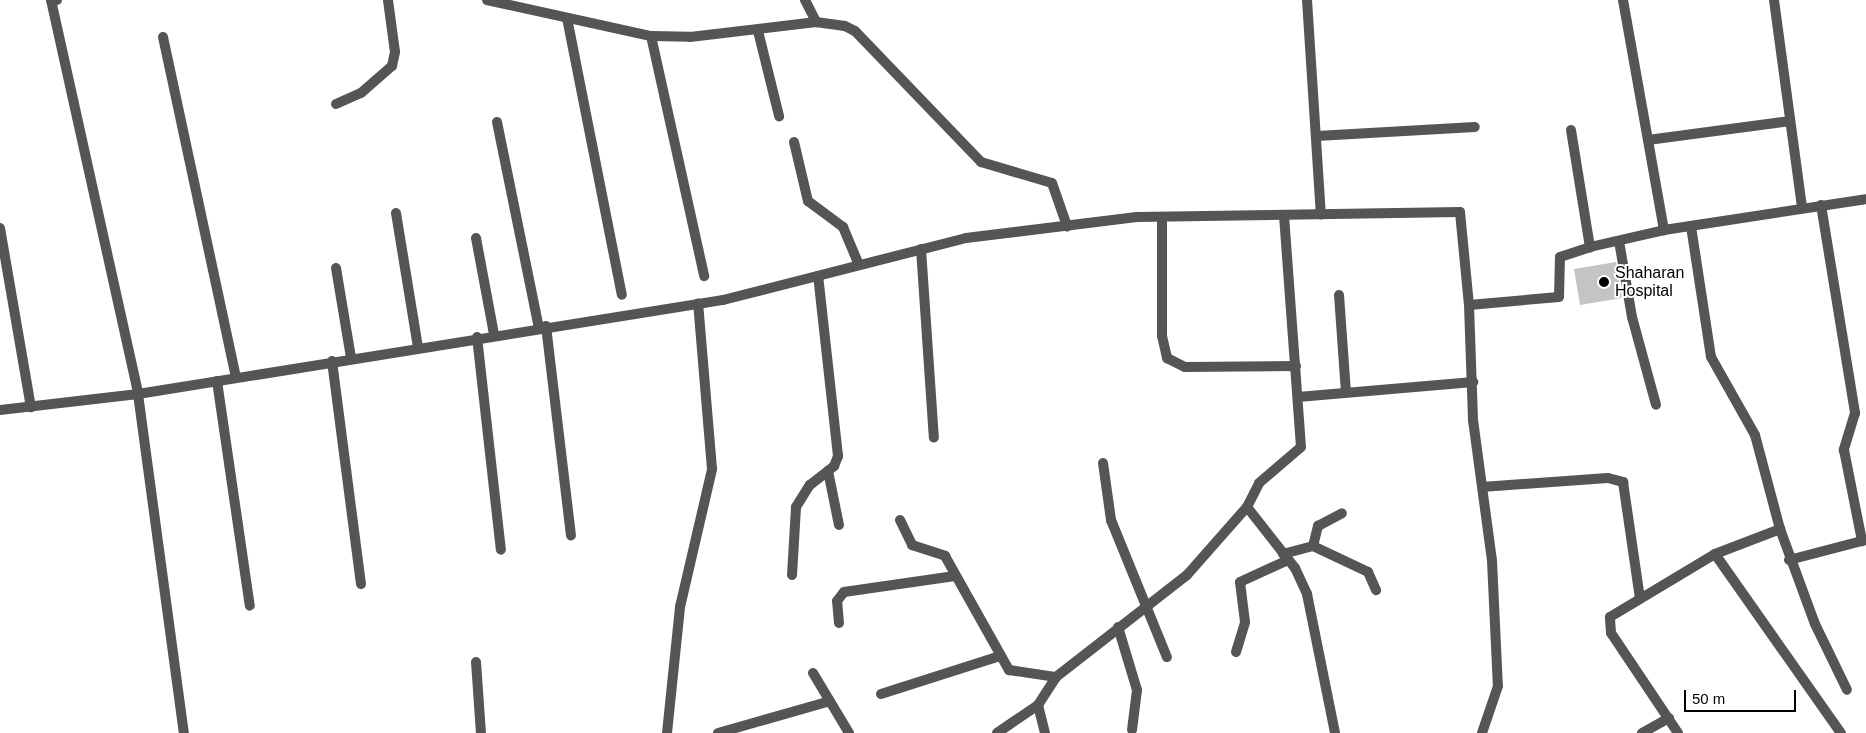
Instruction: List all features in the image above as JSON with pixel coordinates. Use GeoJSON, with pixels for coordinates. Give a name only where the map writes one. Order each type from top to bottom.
{"type":"FeatureCollection","features":[{"type":"Feature","properties":{"kind":"street"},"geometry":{"type":"LineString","coordinates":[[57,0],[51,0],[138,394],[184,733]]}},
{"type":"Feature","properties":{"kind":"street"},"geometry":{"type":"LineString","coordinates":[[336,104],[362,92],[392,66],[395,52],[388,0]]}},
{"type":"Feature","properties":{"kind":"street"},"geometry":{"type":"LineString","coordinates":[[487,0],[651,36],[758,31],[816,22],[855,31],[981,162],[1052,183],[1067,226]]}},
{"type":"Feature","properties":{"kind":"street"},"geometry":{"type":"LineString","coordinates":[[805,0],[816,22]]}},
{"type":"Feature","properties":{"kind":"street"},"geometry":{"type":"LineString","coordinates":[[1307,0],[1321,215]]}},
{"type":"Feature","properties":{"kind":"street"},"geometry":{"type":"LineString","coordinates":[[1623,0],[1664,230]]}},
{"type":"Feature","properties":{"kind":"street"},"geometry":{"type":"LineString","coordinates":[[1774,0],[1802,207]]}},
{"type":"Feature","properties":{"kind":"street"},"geometry":{"type":"LineString","coordinates":[[567,18],[622,295]]}},
{"type":"Feature","properties":{"kind":"street"},"geometry":{"type":"LineString","coordinates":[[758,31],[779,116]]}},
{"type":"Feature","properties":{"kind":"street"},"geometry":{"type":"LineString","coordinates":[[651,36],[704,276]]}},
{"type":"Feature","properties":{"kind":"street"},"geometry":{"type":"LineString","coordinates":[[163,37],[236,378]]}},
{"type":"Feature","properties":{"kind":"street"},"geometry":{"type":"LineString","coordinates":[[1648,140],[1790,121]]}},
{"type":"Feature","properties":{"kind":"street"},"geometry":{"type":"LineString","coordinates":[[497,122],[542,327],[571,536]]}},
{"type":"Feature","properties":{"kind":"street"},"geometry":{"type":"LineString","coordinates":[[1317,136],[1475,128]]}},
{"type":"Feature","properties":{"kind":"street"},"geometry":{"type":"LineString","coordinates":[[1571,130],[1590,247]]}},
{"type":"Feature","properties":{"kind":"street"},"geometry":{"type":"LineString","coordinates":[[794,142],[808,201],[843,227],[859,265]]}},
{"type":"Feature","properties":{"kind":"street"},"geometry":{"type":"LineString","coordinates":[[1469,305],[1559,297],[1560,257],[1590,247],[1664,230],[1802,207],[1866,199]]}},
{"type":"Feature","properties":{"kind":"street"},"geometry":{"type":"LineString","coordinates":[[1789,560],[1864,541],[1844,450],[1855,413],[1821,205]]}},
{"type":"Feature","properties":{"kind":"street"},"geometry":{"type":"LineString","coordinates":[[0,410],[138,394],[494,334],[698,304],[818,276],[966,238],[1162,217],[1460,212],[1469,305],[1482,487],[1492,561],[1498,686],[1482,733]]}},
{"type":"Feature","properties":{"kind":"street"},"geometry":{"type":"LineString","coordinates":[[396,213],[418,347]]}},
{"type":"Feature","properties":{"kind":"street"},"geometry":{"type":"LineString","coordinates":[[997,733],[1038,705],[1056,677],[1187,575],[1247,507],[1259,483],[1301,447],[1284,216]]}},
{"type":"Feature","properties":{"kind":"street"},"geometry":{"type":"LineString","coordinates":[[1162,217],[1162,336],[1167,358],[1186,367],[1296,366]]}},
{"type":"Feature","properties":{"kind":"street"},"geometry":{"type":"LineString","coordinates":[[1690,226],[1712,357],[1755,435],[1789,560],[1847,690]]}},
{"type":"Feature","properties":{"kind":"street"},"geometry":{"type":"LineString","coordinates":[[0,228],[31,407]]}},
{"type":"Feature","properties":{"kind":"street"},"geometry":{"type":"LineString","coordinates":[[476,238],[494,334]]}},
{"type":"Feature","properties":{"kind":"street"},"geometry":{"type":"LineString","coordinates":[[1619,241],[1632,317],[1656,405]]}},
{"type":"Feature","properties":{"kind":"street"},"geometry":{"type":"LineString","coordinates":[[921,249],[934,438]]}},
{"type":"Feature","properties":{"kind":"street"},"geometry":{"type":"LineString","coordinates":[[336,268],[351,358]]}},
{"type":"Feature","properties":{"kind":"street"},"geometry":{"type":"LineString","coordinates":[[792,575],[796,507],[810,485],[828,471],[838,456],[818,276]]}},
{"type":"Feature","properties":{"kind":"street"},"geometry":{"type":"LineString","coordinates":[[1339,295],[1346,393]]}},
{"type":"Feature","properties":{"kind":"street"},"geometry":{"type":"LineString","coordinates":[[667,733],[680,607],[712,469],[698,304]]}},
{"type":"Feature","properties":{"kind":"street"},"geometry":{"type":"LineString","coordinates":[[477,337],[501,550]]}},
{"type":"Feature","properties":{"kind":"street"},"geometry":{"type":"LineString","coordinates":[[332,361],[361,584]]}},
{"type":"Feature","properties":{"kind":"street"},"geometry":{"type":"LineString","coordinates":[[217,381],[250,606]]}},
{"type":"Feature","properties":{"kind":"street"},"geometry":{"type":"LineString","coordinates":[[1298,397],[1474,382]]}},
{"type":"Feature","properties":{"kind":"street"},"geometry":{"type":"LineString","coordinates":[[1103,463],[1112,520],[1144,608],[1168,657]]}},
{"type":"Feature","properties":{"kind":"street"},"geometry":{"type":"LineString","coordinates":[[828,471],[839,525]]}},
{"type":"Feature","properties":{"kind":"street"},"geometry":{"type":"LineString","coordinates":[[1482,487],[1608,478],[1624,482],[1640,599]]}},
{"type":"Feature","properties":{"kind":"street"},"geometry":{"type":"LineString","coordinates":[[1247,507],[1286,557],[1307,594],[1316,626],[1335,733]]}},
{"type":"Feature","properties":{"kind":"street"},"geometry":{"type":"LineString","coordinates":[[1313,546],[1318,526],[1342,513]]}},
{"type":"Feature","properties":{"kind":"street"},"geometry":{"type":"LineString","coordinates":[[900,520],[912,545],[939,552],[955,576],[1000,656],[1017,674],[1056,677]]}},
{"type":"Feature","properties":{"kind":"street"},"geometry":{"type":"LineString","coordinates":[[1678,733],[1609,626],[1610,617],[1716,554],[1780,529]]}},
{"type":"Feature","properties":{"kind":"street"},"geometry":{"type":"LineString","coordinates":[[1236,652],[1245,622],[1240,582],[1286,557],[1313,546],[1368,572],[1376,590]]}},
{"type":"Feature","properties":{"kind":"street"},"geometry":{"type":"LineString","coordinates":[[1716,554],[1841,733]]}},
{"type":"Feature","properties":{"kind":"street"},"geometry":{"type":"LineString","coordinates":[[839,623],[838,601],[844,592],[955,576]]}},
{"type":"Feature","properties":{"kind":"street"},"geometry":{"type":"LineString","coordinates":[[1118,627],[1137,690],[1132,730]]}},
{"type":"Feature","properties":{"kind":"street"},"geometry":{"type":"LineString","coordinates":[[881,694],[1000,656]]}},
{"type":"Feature","properties":{"kind":"street"},"geometry":{"type":"LineString","coordinates":[[476,662],[481,733]]}},
{"type":"Feature","properties":{"kind":"street"},"geometry":{"type":"LineString","coordinates":[[813,673],[849,733]]}},
{"type":"Feature","properties":{"kind":"street"},"geometry":{"type":"LineString","coordinates":[[718,733],[830,701]]}},
{"type":"Feature","properties":{"kind":"street"},"geometry":{"type":"LineString","coordinates":[[1038,705],[1046,733]]}},
{"type":"Feature","properties":{"kind":"street"},"geometry":{"type":"LineString","coordinates":[[1642,733],[1669,718]]}},
{"type":"Feature","properties":{"kind":"building"},"geometry":{"type":"Polygon","coordinates":[[[1616,262],[1622,298],[1580,305],[1574,269],[1616,262]]]}},
{"type":"Feature","properties":{"kind":"place","name":"Shaharan Hospital"},"geometry":{"type":"Point","coordinates":[1604,282]}}]}
